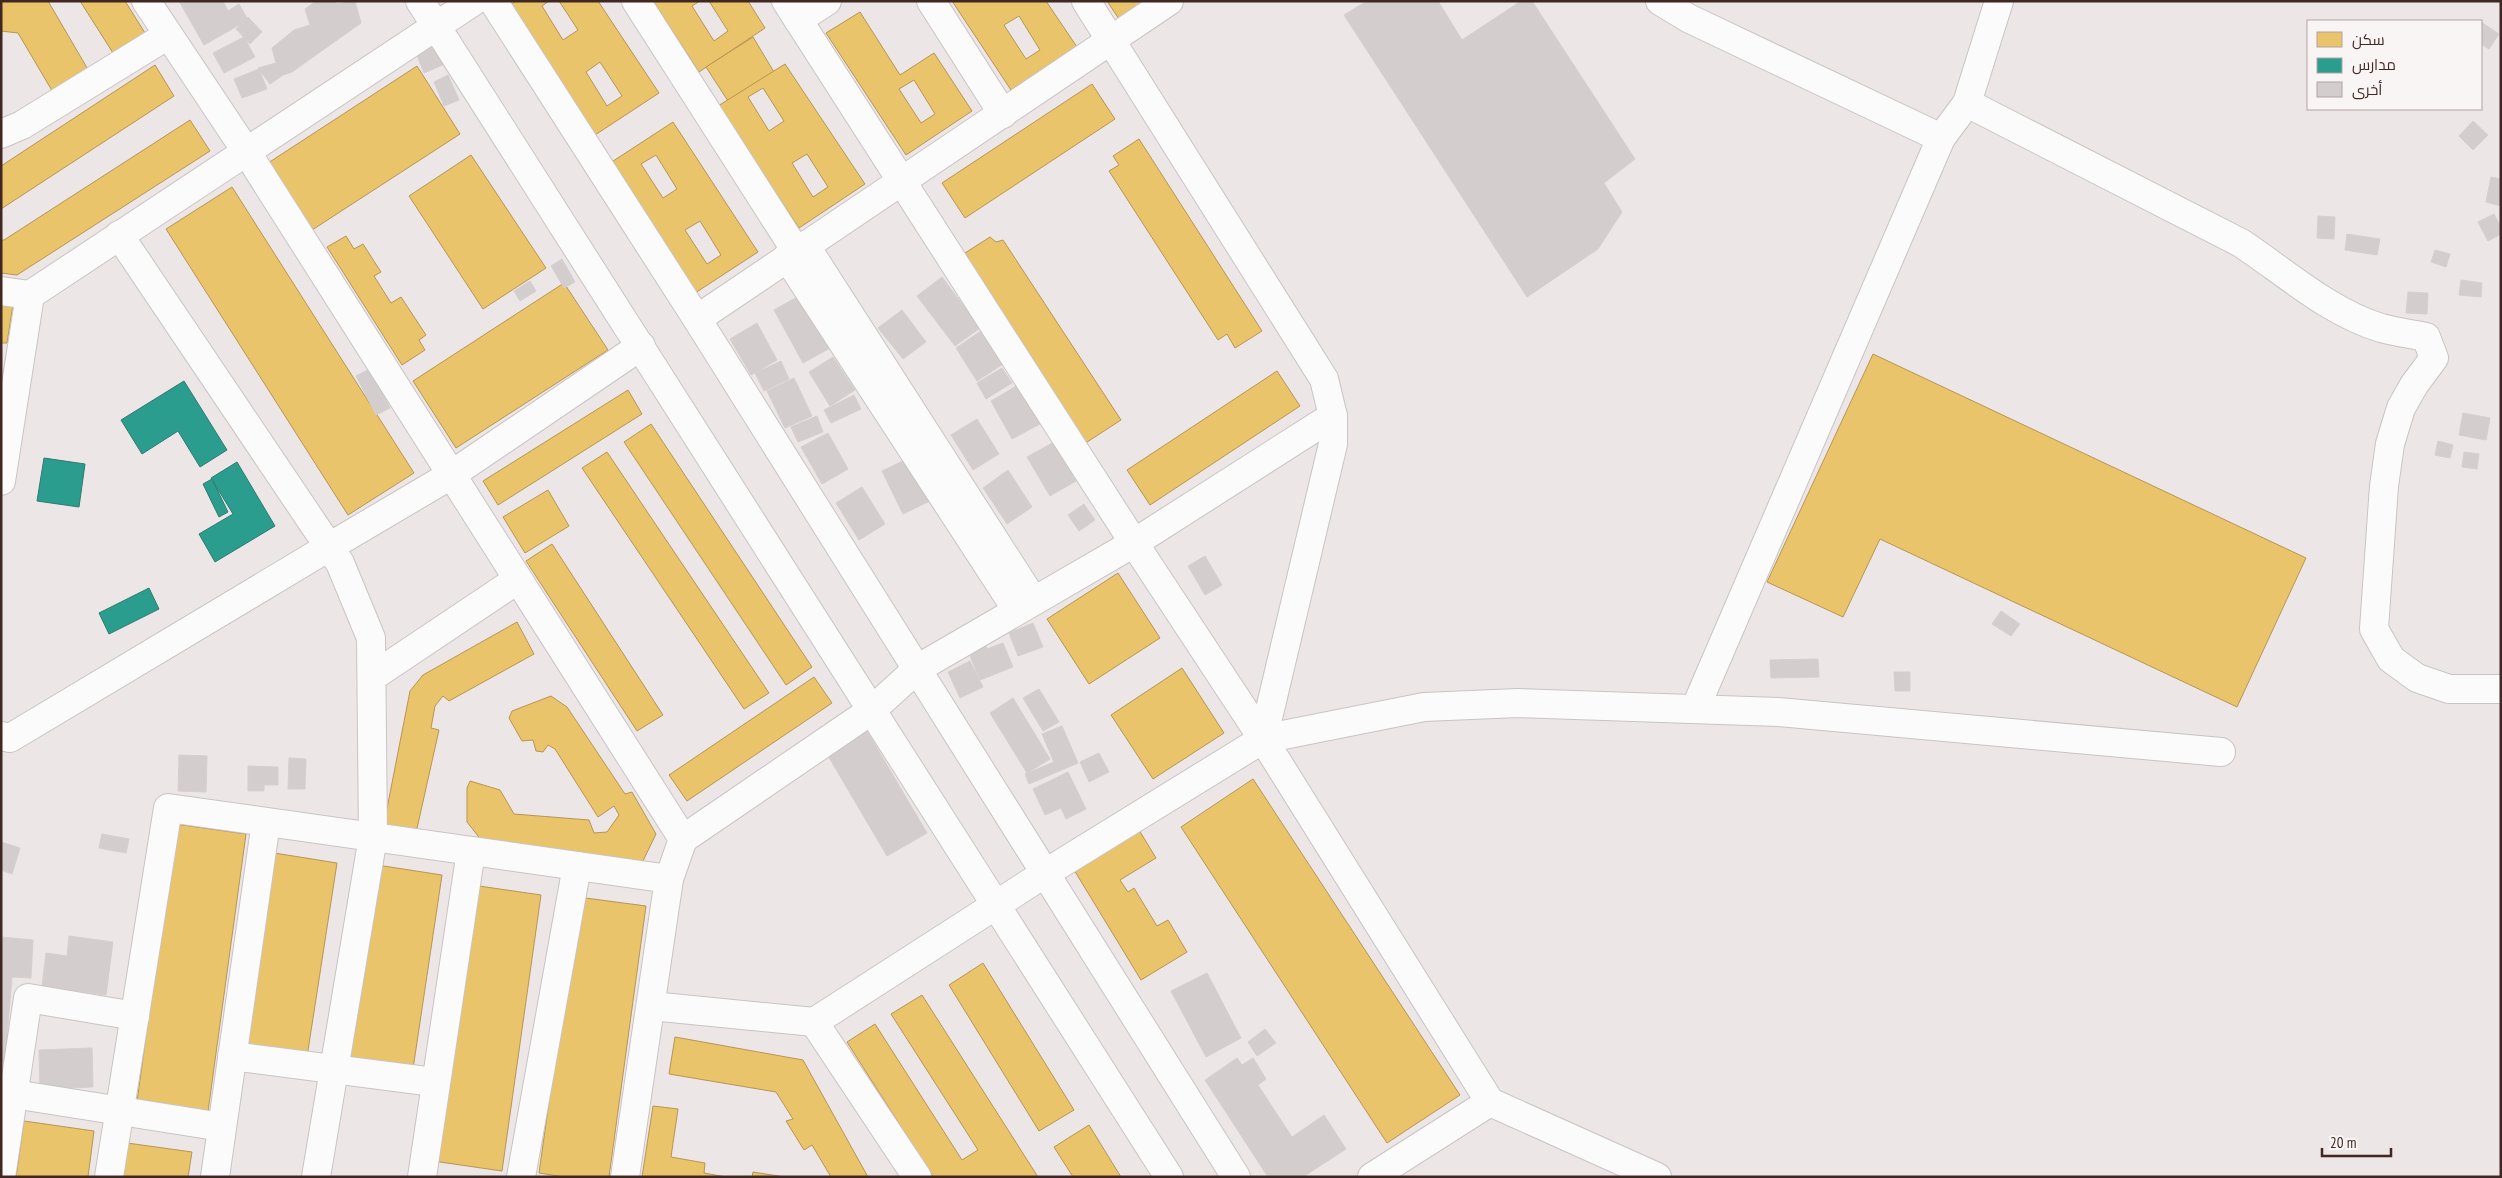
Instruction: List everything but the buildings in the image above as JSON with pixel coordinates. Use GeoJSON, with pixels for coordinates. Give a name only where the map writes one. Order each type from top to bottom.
{"type":"FeatureCollection","features":[{"type":"Feature","properties":{"kind":"street"},"geometry":{"type":"LineString","coordinates":[[146,1],[246,151],[683,839]]}},
{"type":"Feature","properties":{"kind":"street"},"geometry":{"type":"LineString","coordinates":[[420,1],[1169,1177]]}},
{"type":"Feature","properties":{"kind":"street"},"geometry":{"type":"LineString","coordinates":[[1,481],[9,376],[30,295],[474,1]]}},
{"type":"Feature","properties":{"kind":"street"},"geometry":{"type":"LineString","coordinates":[[493,1],[696,319],[1236,1177]]}},
{"type":"Feature","properties":{"kind":"street"},"geometry":{"type":"LineString","coordinates":[[636,1],[1025,605]]}},
{"type":"Feature","properties":{"kind":"street"},"geometry":{"type":"LineString","coordinates":[[827,1],[792,11],[1134,542],[1264,739],[1490,1102],[1657,1177]]}},
{"type":"Feature","properties":{"kind":"street"},"geometry":{"type":"LineString","coordinates":[[931,1],[1004,114]]}},
{"type":"Feature","properties":{"kind":"street"},"geometry":{"type":"LineString","coordinates":[[1086,1],[1324,379],[1334,416],[1333,444],[1264,739]]}},
{"type":"Feature","properties":{"kind":"street"},"geometry":{"type":"LineString","coordinates":[[696,319],[1004,114],[1110,39],[1169,1]]}},
{"type":"Feature","properties":{"kind":"street"},"geometry":{"type":"LineString","coordinates":[[1660,1],[1688,18],[1941,138]]}},
{"type":"Feature","properties":{"kind":"street"},"geometry":{"type":"LineString","coordinates":[[1695,709],[1941,138],[1967,103],[1999,1]]}},
{"type":"Feature","properties":{"kind":"street"},"geometry":{"type":"LineString","coordinates":[[1,134],[22,125],[168,35]]}},
{"type":"Feature","properties":{"kind":"street"},"geometry":{"type":"LineString","coordinates":[[1967,103],[2242,243],[2281,270],[2297,284],[2360,320],[2382,328],[2426,337],[2434,358],[2414,385],[2401,408],[2390,444],[2384,486],[2374,629],[2391,659],[2417,678],[2449,689],[2501,689]]}},
{"type":"Feature","properties":{"kind":"street"},"geometry":{"type":"LineString","coordinates":[[119,235],[340,563],[371,638],[373,837],[316,1177]]}},
{"type":"Feature","properties":{"kind":"street"},"geometry":{"type":"LineString","coordinates":[[1,291],[30,295]]}},
{"type":"Feature","properties":{"kind":"street"},"geometry":{"type":"LineString","coordinates":[[1,736],[10,738],[451,475],[641,346]]}},
{"type":"Feature","properties":{"kind":"street"},"geometry":{"type":"LineString","coordinates":[[626,1177],[669,879],[683,839],[872,710],[917,669],[1134,542],[1334,416]]}},
{"type":"Feature","properties":{"kind":"street"},"geometry":{"type":"LineString","coordinates":[[372,677],[518,580]]}},
{"type":"Feature","properties":{"kind":"street"},"geometry":{"type":"LineString","coordinates":[[651,1006],[814,1022],[1044,874],[1264,739],[1424,707],[1518,703],[1778,712],[2220,752]]}},
{"type":"Feature","properties":{"kind":"street"},"geometry":{"type":"LineString","coordinates":[[109,1177],[168,808],[669,879]]}},
{"type":"Feature","properties":{"kind":"street"},"geometry":{"type":"LineString","coordinates":[[215,1177],[266,822]]}},
{"type":"Feature","properties":{"kind":"street"},"geometry":{"type":"LineString","coordinates":[[422,1177],[434,1082],[471,851]]}},
{"type":"Feature","properties":{"kind":"street"},"geometry":{"type":"LineString","coordinates":[[521,1177],[577,866]]}},
{"type":"Feature","properties":{"kind":"street"},"geometry":{"type":"LineString","coordinates":[[2,1177],[8,1093],[28,998],[135,1016]]}},
{"type":"Feature","properties":{"kind":"street"},"geometry":{"type":"LineString","coordinates":[[814,1022],[917,1177]]}},
{"type":"Feature","properties":{"kind":"street"},"geometry":{"type":"LineString","coordinates":[[232,1056],[434,1082]]}},
{"type":"Feature","properties":{"kind":"street"},"geometry":{"type":"LineString","coordinates":[[8,1093],[222,1127]]}},
{"type":"Feature","properties":{"kind":"street"},"geometry":{"type":"LineString","coordinates":[[1372,1177],[1490,1102]]}}]}
